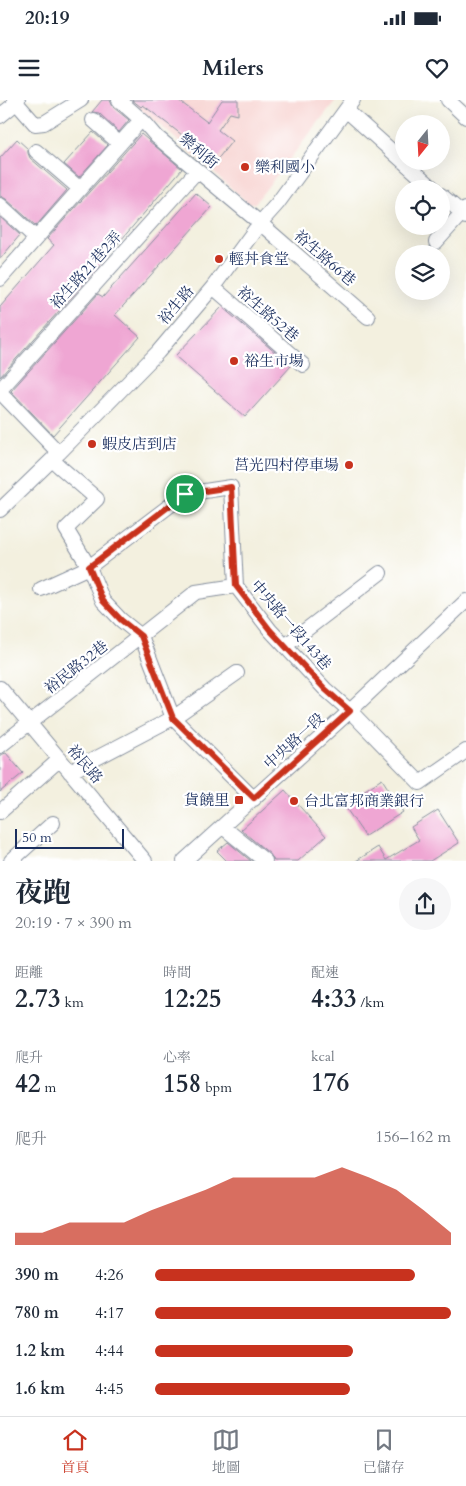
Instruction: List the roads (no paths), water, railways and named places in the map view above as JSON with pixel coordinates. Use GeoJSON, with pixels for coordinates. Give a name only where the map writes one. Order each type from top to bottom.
{"type":"FeatureCollection","features":[{"type":"Feature","properties":{"kind":"street"},"geometry":{"type":"LineString","coordinates":[[0,116],[16,101],[35,124],[44,123],[81,100]]}},
{"type":"Feature","properties":{"kind":"street","name":"樂利街"},"geometry":{"type":"LineString","coordinates":[[119,100],[157,137],[260,223]]}},
{"type":"Feature","properties":{"kind":"street"},"geometry":{"type":"LineString","coordinates":[[448,100],[466,116]]}},
{"type":"Feature","properties":{"kind":"street"},"geometry":{"type":"LineString","coordinates":[[350,105],[425,180]]}},
{"type":"Feature","properties":{"kind":"street","name":"裕生路"},"geometry":{"type":"LineString","coordinates":[[0,510],[158,352],[277,204],[350,105]]}},
{"type":"Feature","properties":{"kind":"street"},"geometry":{"type":"LineString","coordinates":[[93,120],[120,144]]}},
{"type":"Feature","properties":{"kind":"street"},"geometry":{"type":"LineString","coordinates":[[0,279],[141,120]]}},
{"type":"Feature","properties":{"kind":"street"},"geometry":{"type":"LineString","coordinates":[[36,150],[80,189]]}},
{"type":"Feature","properties":{"kind":"street","name":"裕生路21巷2弄"},"geometry":{"type":"LineString","coordinates":[[0,391],[197,171]]}},
{"type":"Feature","properties":{"kind":"street"},"geometry":{"type":"LineString","coordinates":[[436,242],[465,213],[450,202]]}},
{"type":"Feature","properties":{"kind":"street"},"geometry":{"type":"LineString","coordinates":[[0,206],[36,238]]}},
{"type":"Feature","properties":{"kind":"street","name":"裕生路66巷"},"geometry":{"type":"LineString","coordinates":[[260,223],[368,318]]}},
{"type":"Feature","properties":{"kind":"street","name":"裕生路52巷"},"geometry":{"type":"LineString","coordinates":[[212,287],[303,365]]}},
{"type":"Feature","properties":{"kind":"street"},"geometry":{"type":"LineString","coordinates":[[0,391],[55,457],[97,499],[66,529],[89,567],[103,601],[121,620],[141,636],[173,718],[254,798]]}},
{"type":"Feature","properties":{"kind":"street","name":"中央路一段143巷"},"geometry":{"type":"LineString","coordinates":[[89,567],[185,494],[231,487],[236,586],[270,630],[325,689],[350,711],[420,783],[466,751]]}},
{"type":"Feature","properties":{"kind":"street"},"geometry":{"type":"LineString","coordinates":[[41,589],[89,567]]}},
{"type":"Feature","properties":{"kind":"street"},"geometry":{"type":"LineString","coordinates":[[285,646],[380,573]]}},
{"type":"Feature","properties":{"kind":"street","name":"裕民路32巷"},"geometry":{"type":"LineString","coordinates":[[0,746],[196,592],[236,586]]}},
{"type":"Feature","properties":{"kind":"street","name":"中央路一段"},"geometry":{"type":"LineString","coordinates":[[184,861],[350,711],[466,601]]}},
{"type":"Feature","properties":{"kind":"street"},"geometry":{"type":"LineString","coordinates":[[70,772],[173,718],[237,672]]}},
{"type":"Feature","properties":{"kind":"street","name":"裕民路"},"geometry":{"type":"LineString","coordinates":[[0,688],[145,861]]}},
{"type":"Feature","properties":{"kind":"street"},"geometry":{"type":"LineString","coordinates":[[0,812],[60,759]]}},
{"type":"Feature","properties":{"kind":"street"},"geometry":{"type":"LineString","coordinates":[[11,861],[53,823]]}},
{"type":"Feature","properties":{"kind":"street"},"geometry":{"type":"LineString","coordinates":[[223,827],[265,861]]}},
{"type":"Feature","properties":{"kind":"place","name":"樂利國小"},"geometry":{"type":"Point","coordinates":[245,167]}},
{"type":"Feature","properties":{"kind":"place","name":"輕丼食堂"},"geometry":{"type":"Point","coordinates":[219,259]}},
{"type":"Feature","properties":{"kind":"place","name":"裕生市場"},"geometry":{"type":"Point","coordinates":[234,361]}},
{"type":"Feature","properties":{"kind":"place","name":"蝦皮店到店"},"geometry":{"type":"Point","coordinates":[92,444]}},
{"type":"Feature","properties":{"kind":"place","name":"莒光四村停車場"},"geometry":{"type":"Point","coordinates":[349,465]}},
{"type":"Feature","properties":{"kind":"place","name":"貨饒里"},"geometry":{"type":"Point","coordinates":[239,800]}},
{"type":"Feature","properties":{"kind":"place","name":"台北富邦商業銀行"},"geometry":{"type":"Point","coordinates":[294,801]}}]}
